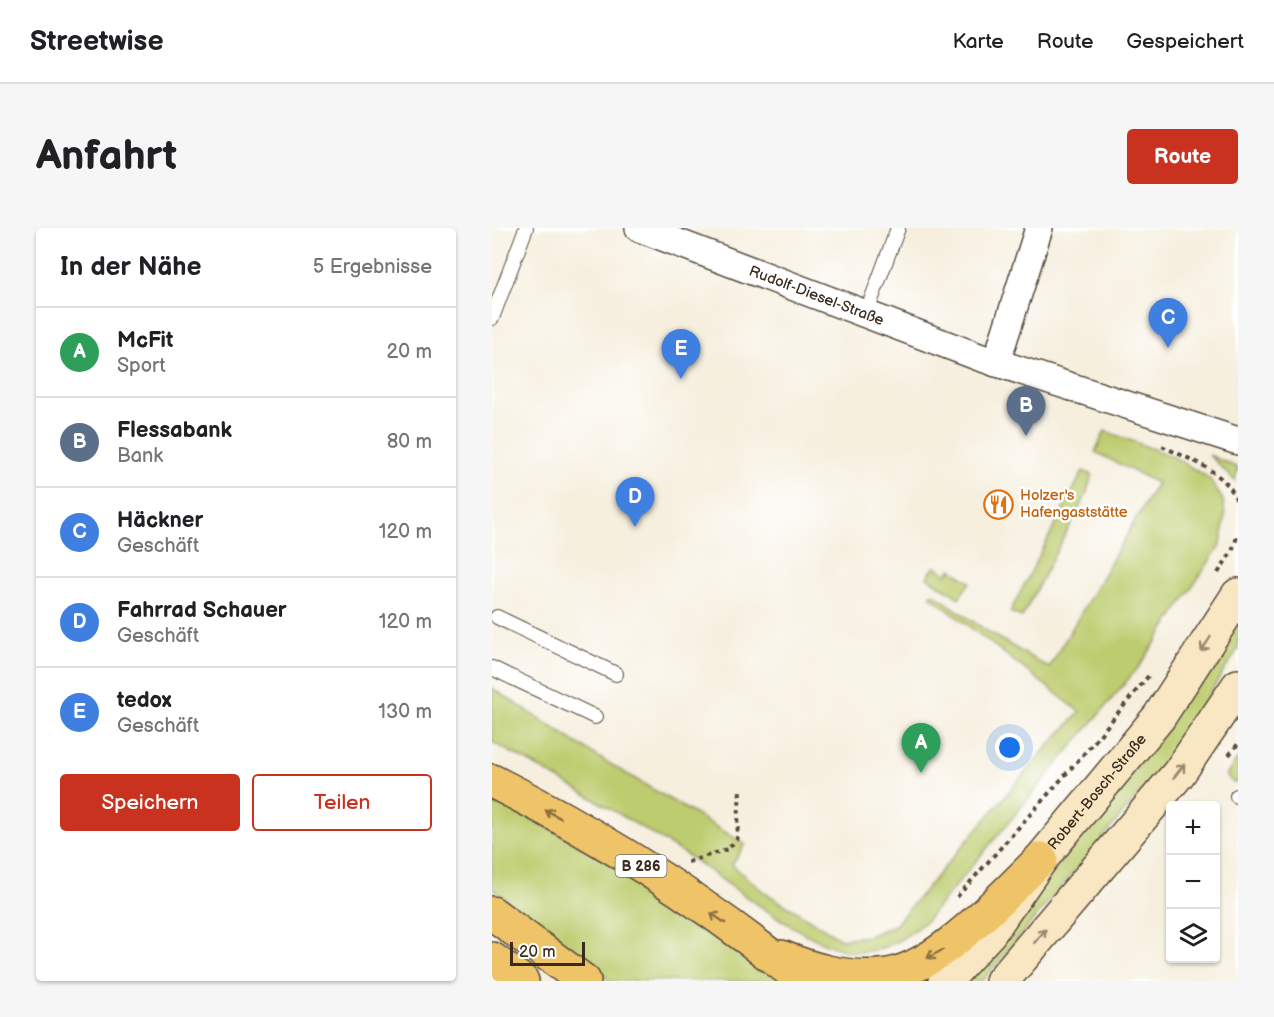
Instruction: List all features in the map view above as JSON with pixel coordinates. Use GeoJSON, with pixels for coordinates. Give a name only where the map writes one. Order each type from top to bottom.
{"type":"FeatureCollection","features":[{"type":"Feature","properties":{"kind":"highway","name":"B 286"},"geometry":{"type":"LineString","coordinates":[[492,781],[611,847],[766,951],[803,981]]}},
{"type":"Feature","properties":{"kind":"highway","name":"B 286"},"geometry":{"type":"LineString","coordinates":[[766,951],[805,966],[839,975],[882,976],[914,965],[945,949],[1041,860]]}},
{"type":"Feature","properties":{"kind":"highway"},"geometry":{"type":"LineString","coordinates":[[492,913],[584,981]]}},
{"type":"Feature","properties":{"kind":"highway"},"geometry":{"type":"LineString","coordinates":[[492,959],[522,981]]}},
{"type":"Feature","properties":{"kind":"street","name":"Rudolf-Diesel-Straße"},"geometry":{"type":"LineString","coordinates":[[639,228],[996,363],[1238,441]]}},
{"type":"Feature","properties":{"kind":"street"},"geometry":{"type":"LineString","coordinates":[[996,363],[1039,228]]}},
{"type":"Feature","properties":{"kind":"street","name":"Robert-Bosch-Straße"},"geometry":{"type":"LineString","coordinates":[[945,981],[990,932],[1041,860],[1158,717],[1226,587]]}},
{"type":"Feature","properties":{"kind":"street"},"geometry":{"type":"LineString","coordinates":[[1002,981],[1179,773],[1238,686]]}},
{"type":"Feature","properties":{"kind":"lane"},"geometry":{"type":"LineString","coordinates":[[492,318],[526,228]]}},
{"type":"Feature","properties":{"kind":"lane"},"geometry":{"type":"LineString","coordinates":[[866,314],[898,228]]}},
{"type":"Feature","properties":{"kind":"lane"},"geometry":{"type":"LineString","coordinates":[[497,617],[616,674]]}},
{"type":"Feature","properties":{"kind":"lane"},"geometry":{"type":"LineString","coordinates":[[492,668],[595,717]]}},
{"type":"Feature","properties":{"kind":"path"},"geometry":{"type":"LineString","coordinates":[[1153,442],[1211,470],[1229,489],[1238,505]]}},
{"type":"Feature","properties":{"kind":"path"},"geometry":{"type":"LineString","coordinates":[[1226,587],[1232,551],[1238,534]]}},
{"type":"Feature","properties":{"kind":"path"},"geometry":{"type":"LineString","coordinates":[[950,905],[1089,748],[1154,669]]}},
{"type":"Feature","properties":{"kind":"path"},"geometry":{"type":"LineString","coordinates":[[680,866],[728,849],[737,839],[740,790]]}},
{"type":"Feature","properties":{"kind":"green space"},"geometry":{"type":"Polygon","coordinates":[[[1105,431],[1172,456],[1209,478],[1223,500],[1225,514],[1221,544],[1141,664],[926,921],[894,943],[877,950],[857,952],[839,949],[817,940],[794,928],[661,839],[492,742],[492,688],[595,755],[745,844],[732,865],[764,892],[841,939],[868,936],[895,925],[1048,746],[1080,712],[930,596],[933,593],[987,631],[1049,668],[1157,483],[1095,452],[1105,431]]]}},
{"type":"Feature","properties":{"kind":"green space"},"geometry":{"type":"Polygon","coordinates":[[[1209,455],[1238,468],[1235,481],[1209,455]]]}},
{"type":"Feature","properties":{"kind":"green space"},"geometry":{"type":"Polygon","coordinates":[[[1083,471],[1092,475],[1086,495],[1022,617],[1010,612],[1083,471]]]}},
{"type":"Feature","properties":{"kind":"green space"},"geometry":{"type":"Polygon","coordinates":[[[935,566],[947,574],[951,569],[970,582],[959,598],[927,577],[935,566]]]}},
{"type":"Feature","properties":{"kind":"green space"},"geometry":{"type":"Polygon","coordinates":[[[1238,618],[1238,649],[1163,766],[982,981],[959,981],[1117,795],[1238,618]]]}},
{"type":"Feature","properties":{"kind":"green space"},"geometry":{"type":"Polygon","coordinates":[[[1238,758],[1238,783],[1233,783],[1226,775],[1238,758]]]}},
{"type":"Feature","properties":{"kind":"green space"},"geometry":{"type":"Polygon","coordinates":[[[492,795],[629,874],[786,981],[610,981],[492,888],[492,795]]]}},
{"type":"Feature","properties":{"kind":"place","name":"Häckner"},"geometry":{"type":"Point","coordinates":[1168,348]}},
{"type":"Feature","properties":{"kind":"place","name":"tedox"},"geometry":{"type":"Point","coordinates":[681,379]}},
{"type":"Feature","properties":{"kind":"place","name":"Flessabank"},"geometry":{"type":"Point","coordinates":[1026,436]}},
{"type":"Feature","properties":{"kind":"place","name":"Holzer's Hafengaststätte"},"geometry":{"type":"Point","coordinates":[999,504]}},
{"type":"Feature","properties":{"kind":"place","name":"Fahrrad Schauer"},"geometry":{"type":"Point","coordinates":[635,527]}},
{"type":"Feature","properties":{"kind":"place","name":"McFit"},"geometry":{"type":"Point","coordinates":[921,773]}}]}
